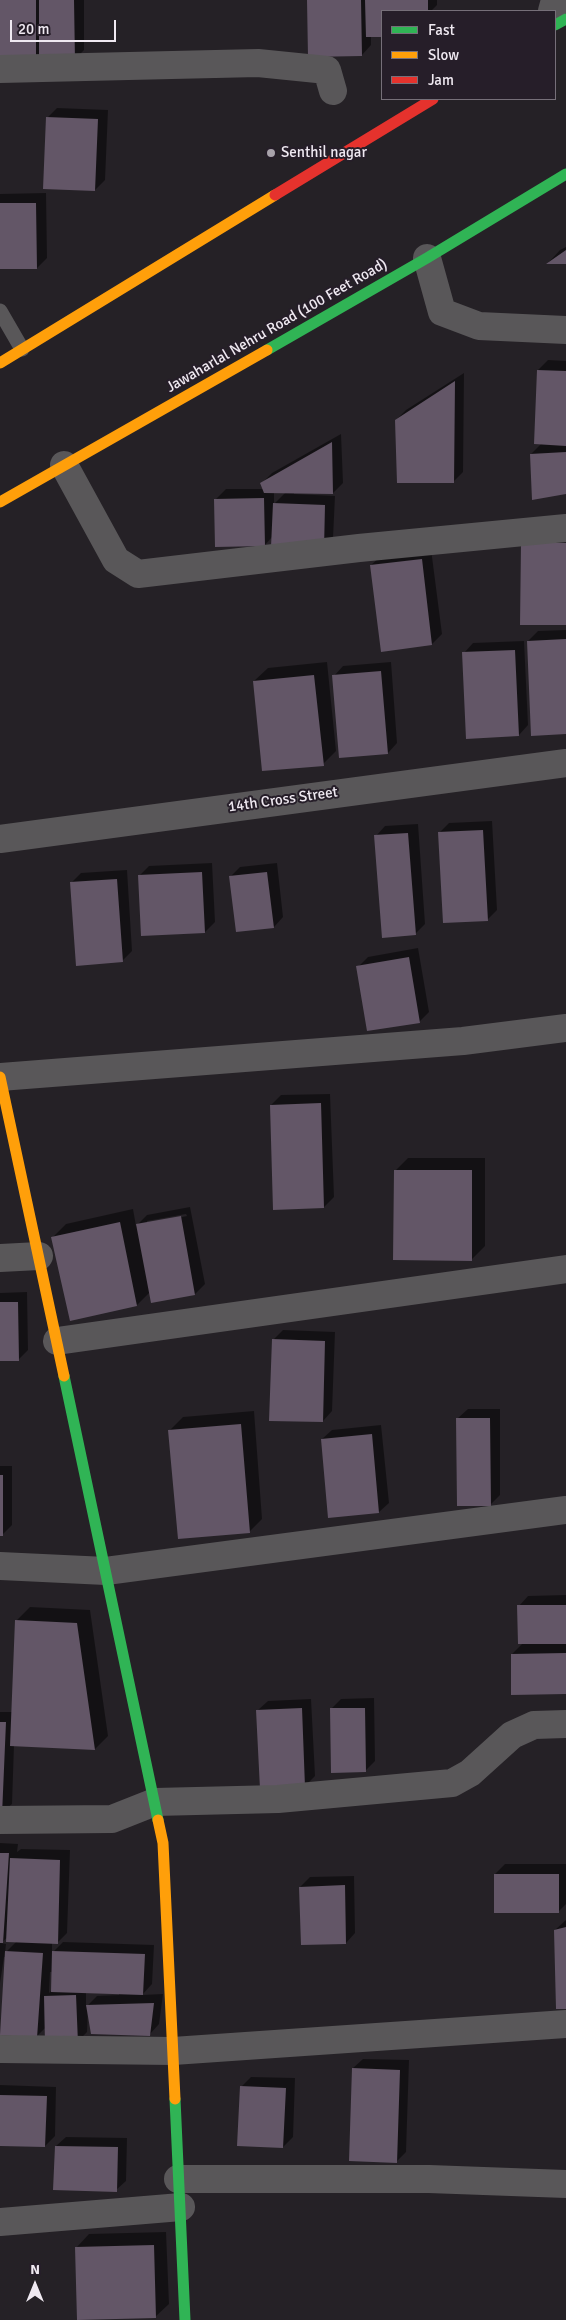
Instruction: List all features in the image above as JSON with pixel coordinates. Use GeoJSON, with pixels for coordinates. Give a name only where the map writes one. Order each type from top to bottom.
{"type":"FeatureCollection","features":[{"type":"Feature","properties":{"kind":"street"},"geometry":{"type":"LineString","coordinates":[[0,69],[258,64],[327,70],[333,91]]}},
{"type":"Feature","properties":{"kind":"street"},"geometry":{"type":"LineString","coordinates":[[0,363],[431,100]]}},
{"type":"Feature","properties":{"kind":"street","name":"Jawaharlal Nehru Road (100 Feet Road)"},"geometry":{"type":"LineString","coordinates":[[0,502],[427,258],[566,174]]}},
{"type":"Feature","properties":{"kind":"street"},"geometry":{"type":"LineString","coordinates":[[427,258],[442,312],[479,326],[566,330]]}},
{"type":"Feature","properties":{"kind":"street"},"geometry":{"type":"LineString","coordinates":[[64,465],[116,560],[138,574],[359,548],[566,528]]}},
{"type":"Feature","properties":{"kind":"street","name":"14th Cross Street"},"geometry":{"type":"LineString","coordinates":[[0,839],[566,762]]}},
{"type":"Feature","properties":{"kind":"street"},"geometry":{"type":"LineString","coordinates":[[185,2320],[163,1843],[0,1077],[463,1041],[566,1028]]}},
{"type":"Feature","properties":{"kind":"street"},"geometry":{"type":"LineString","coordinates":[[0,1258],[38,1256]]}},
{"type":"Feature","properties":{"kind":"street"},"geometry":{"type":"LineString","coordinates":[[57,1341],[566,1269]]}},
{"type":"Feature","properties":{"kind":"street"},"geometry":{"type":"LineString","coordinates":[[0,1566],[106,1571],[566,1510]]}},
{"type":"Feature","properties":{"kind":"street"},"geometry":{"type":"LineString","coordinates":[[0,1820],[112,1818],[155,1802],[278,1799],[452,1783],[470,1773],[512,1735],[534,1725],[566,1724]]}},
{"type":"Feature","properties":{"kind":"street"},"geometry":{"type":"LineString","coordinates":[[0,2049],[173,2051],[566,2024]]}},
{"type":"Feature","properties":{"kind":"street"},"geometry":{"type":"LineString","coordinates":[[178,2179],[429,2179],[566,2184]]}},
{"type":"Feature","properties":{"kind":"street"},"geometry":{"type":"LineString","coordinates":[[0,2222],[180,2207]]}},
{"type":"Feature","properties":{"kind":"lane"},"geometry":{"type":"LineString","coordinates":[[0,311],[22,349]]}},
{"type":"Feature","properties":{"kind":"building"},"geometry":{"type":"Polygon","coordinates":[[[0,0],[36,0],[36,62],[0,62],[0,0]]]}},
{"type":"Feature","properties":{"kind":"building"},"geometry":{"type":"Polygon","coordinates":[[[39,0],[74,0],[75,61],[39,61],[39,0]]]}},
{"type":"Feature","properties":{"kind":"building"},"geometry":{"type":"Polygon","coordinates":[[[307,0],[361,0],[362,56],[308,57],[307,0]]]}},
{"type":"Feature","properties":{"kind":"building"},"geometry":{"type":"Polygon","coordinates":[[[365,0],[428,0],[428,10],[381,10],[381,37],[366,37],[365,0]]]}},
{"type":"Feature","properties":{"kind":"building"},"geometry":{"type":"Polygon","coordinates":[[[46,117],[98,119],[95,191],[43,189],[46,117]]]}},
{"type":"Feature","properties":{"kind":"building"},"geometry":{"type":"Polygon","coordinates":[[[0,203],[36,203],[37,269],[0,269],[0,203]]]}},
{"type":"Feature","properties":{"kind":"building"},"geometry":{"type":"Polygon","coordinates":[[[566,250],[566,264],[546,264],[566,250]]]}},
{"type":"Feature","properties":{"kind":"building"},"geometry":{"type":"Polygon","coordinates":[[[537,370],[566,371],[566,446],[534,444],[537,370]]]}},
{"type":"Feature","properties":{"kind":"building"},"geometry":{"type":"Polygon","coordinates":[[[455,381],[454,483],[397,483],[395,420],[455,381]]]}},
{"type":"Feature","properties":{"kind":"building"},"geometry":{"type":"Polygon","coordinates":[[[332,442],[333,494],[264,493],[260,483],[332,442]]]}},
{"type":"Feature","properties":{"kind":"building"},"geometry":{"type":"Polygon","coordinates":[[[566,452],[566,494],[532,500],[530,454],[566,452]]]}},
{"type":"Feature","properties":{"kind":"building"},"geometry":{"type":"Polygon","coordinates":[[[264,498],[265,546],[215,547],[214,499],[264,498]]]}},
{"type":"Feature","properties":{"kind":"building"},"geometry":{"type":"Polygon","coordinates":[[[273,503],[325,505],[324,549],[271,547],[273,503]]]}},
{"type":"Feature","properties":{"kind":"building"},"geometry":{"type":"Polygon","coordinates":[[[521,543],[566,543],[566,625],[520,625],[521,543]]]}},
{"type":"Feature","properties":{"kind":"building"},"geometry":{"type":"Polygon","coordinates":[[[422,559],[432,645],[381,652],[370,565],[422,559]]]}},
{"type":"Feature","properties":{"kind":"building"},"geometry":{"type":"Polygon","coordinates":[[[566,639],[566,734],[531,736],[527,641],[566,639]]]}},
{"type":"Feature","properties":{"kind":"building"},"geometry":{"type":"Polygon","coordinates":[[[515,650],[519,736],[466,739],[462,652],[515,650]]]}},
{"type":"Feature","properties":{"kind":"building"},"geometry":{"type":"Polygon","coordinates":[[[381,671],[388,754],[339,758],[332,675],[381,671]]]}},
{"type":"Feature","properties":{"kind":"building"},"geometry":{"type":"Polygon","coordinates":[[[314,675],[324,766],[262,771],[253,681],[314,675]]]}},
{"type":"Feature","properties":{"kind":"building"},"geometry":{"type":"Polygon","coordinates":[[[483,830],[488,921],[443,923],[438,832],[483,830]]]}},
{"type":"Feature","properties":{"kind":"building"},"geometry":{"type":"Polygon","coordinates":[[[408,833],[416,935],[382,938],[374,835],[408,833]]]}},
{"type":"Feature","properties":{"kind":"building"},"geometry":{"type":"Polygon","coordinates":[[[202,872],[205,933],[141,936],[138,875],[202,872]]]}},
{"type":"Feature","properties":{"kind":"building"},"geometry":{"type":"Polygon","coordinates":[[[267,872],[274,928],[236,932],[229,876],[267,872]]]}},
{"type":"Feature","properties":{"kind":"building"},"geometry":{"type":"Polygon","coordinates":[[[117,879],[123,962],[76,966],[70,882],[117,879]]]}},
{"type":"Feature","properties":{"kind":"building"},"geometry":{"type":"Polygon","coordinates":[[[409,957],[420,1023],[367,1031],[356,966],[409,957]]]}},
{"type":"Feature","properties":{"kind":"building"},"geometry":{"type":"Polygon","coordinates":[[[321,1103],[324,1208],[273,1210],[270,1105],[321,1103]]]}},
{"type":"Feature","properties":{"kind":"building"},"geometry":{"type":"Polygon","coordinates":[[[394,1170],[472,1170],[472,1261],[393,1260],[394,1170]]]}},
{"type":"Feature","properties":{"kind":"building"},"geometry":{"type":"Polygon","coordinates":[[[181,1216],[195,1295],[151,1303],[136,1224],[181,1216]]]}},
{"type":"Feature","properties":{"kind":"building"},"geometry":{"type":"Polygon","coordinates":[[[120,1222],[137,1306],[70,1321],[51,1237],[120,1222]]]}},
{"type":"Feature","properties":{"kind":"building"},"geometry":{"type":"Polygon","coordinates":[[[0,1302],[18,1302],[19,1361],[0,1361],[0,1302]]]}},
{"type":"Feature","properties":{"kind":"building"},"geometry":{"type":"Polygon","coordinates":[[[272,1339],[325,1341],[323,1422],[269,1421],[272,1339]]]}},
{"type":"Feature","properties":{"kind":"building"},"geometry":{"type":"Polygon","coordinates":[[[456,1418],[490,1418],[491,1506],[457,1506],[456,1418]]]}},
{"type":"Feature","properties":{"kind":"building"},"geometry":{"type":"Polygon","coordinates":[[[241,1424],[250,1533],[178,1539],[168,1430],[241,1424]]]}},
{"type":"Feature","properties":{"kind":"building"},"geometry":{"type":"Polygon","coordinates":[[[372,1434],[379,1513],[328,1518],[321,1439],[372,1434]]]}},
{"type":"Feature","properties":{"kind":"building"},"geometry":{"type":"Polygon","coordinates":[[[0,1475],[3,1475],[3,1536],[0,1536],[0,1475]]]}},
{"type":"Feature","properties":{"kind":"building"},"geometry":{"type":"Polygon","coordinates":[[[517,1605],[566,1605],[566,1644],[518,1644],[517,1605]]]}},
{"type":"Feature","properties":{"kind":"building"},"geometry":{"type":"Polygon","coordinates":[[[15,1620],[77,1623],[95,1750],[10,1746],[15,1620]]]}},
{"type":"Feature","properties":{"kind":"building"},"geometry":{"type":"Polygon","coordinates":[[[566,1653],[566,1694],[511,1695],[511,1654],[566,1653]]]}},
{"type":"Feature","properties":{"kind":"building"},"geometry":{"type":"Polygon","coordinates":[[[302,1708],[305,1787],[260,1789],[256,1710],[302,1708]]]}},
{"type":"Feature","properties":{"kind":"building"},"geometry":{"type":"Polygon","coordinates":[[[330,1708],[365,1708],[366,1772],[331,1773],[330,1708]]]}},
{"type":"Feature","properties":{"kind":"building"},"geometry":{"type":"Polygon","coordinates":[[[0,1722],[6,1722],[2,1815],[0,1815],[0,1722]]]}},
{"type":"Feature","properties":{"kind":"building"},"geometry":{"type":"Polygon","coordinates":[[[0,1853],[9,1853],[3,1943],[0,1943],[0,1853]]]}},
{"type":"Feature","properties":{"kind":"building"},"geometry":{"type":"Polygon","coordinates":[[[10,1858],[60,1860],[58,1944],[6,1942],[10,1858]]]}},
{"type":"Feature","properties":{"kind":"building"},"geometry":{"type":"Polygon","coordinates":[[[494,1874],[559,1874],[559,1913],[494,1913],[494,1874]]]}},
{"type":"Feature","properties":{"kind":"building"},"geometry":{"type":"Polygon","coordinates":[[[345,1885],[346,1944],[301,1945],[299,1887],[345,1885]]]}},
{"type":"Feature","properties":{"kind":"building"},"geometry":{"type":"Polygon","coordinates":[[[566,1927],[566,2009],[556,2009],[554,1930],[566,1927]]]}},
{"type":"Feature","properties":{"kind":"building"},"geometry":{"type":"Polygon","coordinates":[[[5,1951],[43,1953],[37,2038],[0,2035],[5,1951]]]}},
{"type":"Feature","properties":{"kind":"building"},"geometry":{"type":"Polygon","coordinates":[[[52,1951],[145,1954],[143,1995],[51,1992],[52,1951]]]}},
{"type":"Feature","properties":{"kind":"building"},"geometry":{"type":"Polygon","coordinates":[[[76,1995],[78,2043],[45,2044],[44,1996],[76,1995]]]}},
{"type":"Feature","properties":{"kind":"building"},"geometry":{"type":"Polygon","coordinates":[[[154,2003],[150,2036],[91,2034],[86,2005],[154,2003]]]}},
{"type":"Feature","properties":{"kind":"building"},"geometry":{"type":"Polygon","coordinates":[[[352,2068],[400,2070],[397,2163],[349,2161],[352,2068]]]}},
{"type":"Feature","properties":{"kind":"building"},"geometry":{"type":"Polygon","coordinates":[[[240,2086],[286,2088],[283,2148],[237,2146],[240,2086]]]}},
{"type":"Feature","properties":{"kind":"building"},"geometry":{"type":"Polygon","coordinates":[[[0,2095],[47,2096],[45,2147],[0,2146],[0,2095]]]}},
{"type":"Feature","properties":{"kind":"building"},"geometry":{"type":"Polygon","coordinates":[[[55,2146],[118,2147],[117,2192],[53,2190],[55,2146]]]}},
{"type":"Feature","properties":{"kind":"building"},"geometry":{"type":"Polygon","coordinates":[[[154,2245],[156,2318],[77,2320],[75,2247],[154,2245]]]}},
{"type":"Feature","properties":{"kind":"traffic: fast"},"geometry":{"type":"LineString","coordinates":[[556,24],[566,19]]}},
{"type":"Feature","properties":{"kind":"traffic: fast"},"geometry":{"type":"LineString","coordinates":[[267,350],[427,258],[566,174]]}},
{"type":"Feature","properties":{"kind":"traffic: fast"},"geometry":{"type":"LineString","coordinates":[[64,1376],[158,1820]]}},
{"type":"Feature","properties":{"kind":"traffic: fast"},"geometry":{"type":"LineString","coordinates":[[175,2099],[185,2320]]}},
{"type":"Feature","properties":{"kind":"traffic: slow"},"geometry":{"type":"LineString","coordinates":[[0,363],[275,195]]}},
{"type":"Feature","properties":{"kind":"traffic: slow"},"geometry":{"type":"LineString","coordinates":[[0,502],[267,350]]}},
{"type":"Feature","properties":{"kind":"traffic: slow"},"geometry":{"type":"LineString","coordinates":[[0,1077],[64,1376]]}},
{"type":"Feature","properties":{"kind":"traffic: slow"},"geometry":{"type":"LineString","coordinates":[[158,1820],[163,1843],[175,2099]]}},
{"type":"Feature","properties":{"kind":"traffic: jam"},"geometry":{"type":"LineString","coordinates":[[275,195],[431,100]]}},
{"type":"Feature","properties":{"kind":"place","name":"Senthil nagar"},"geometry":{"type":"Point","coordinates":[271,153]}}]}
